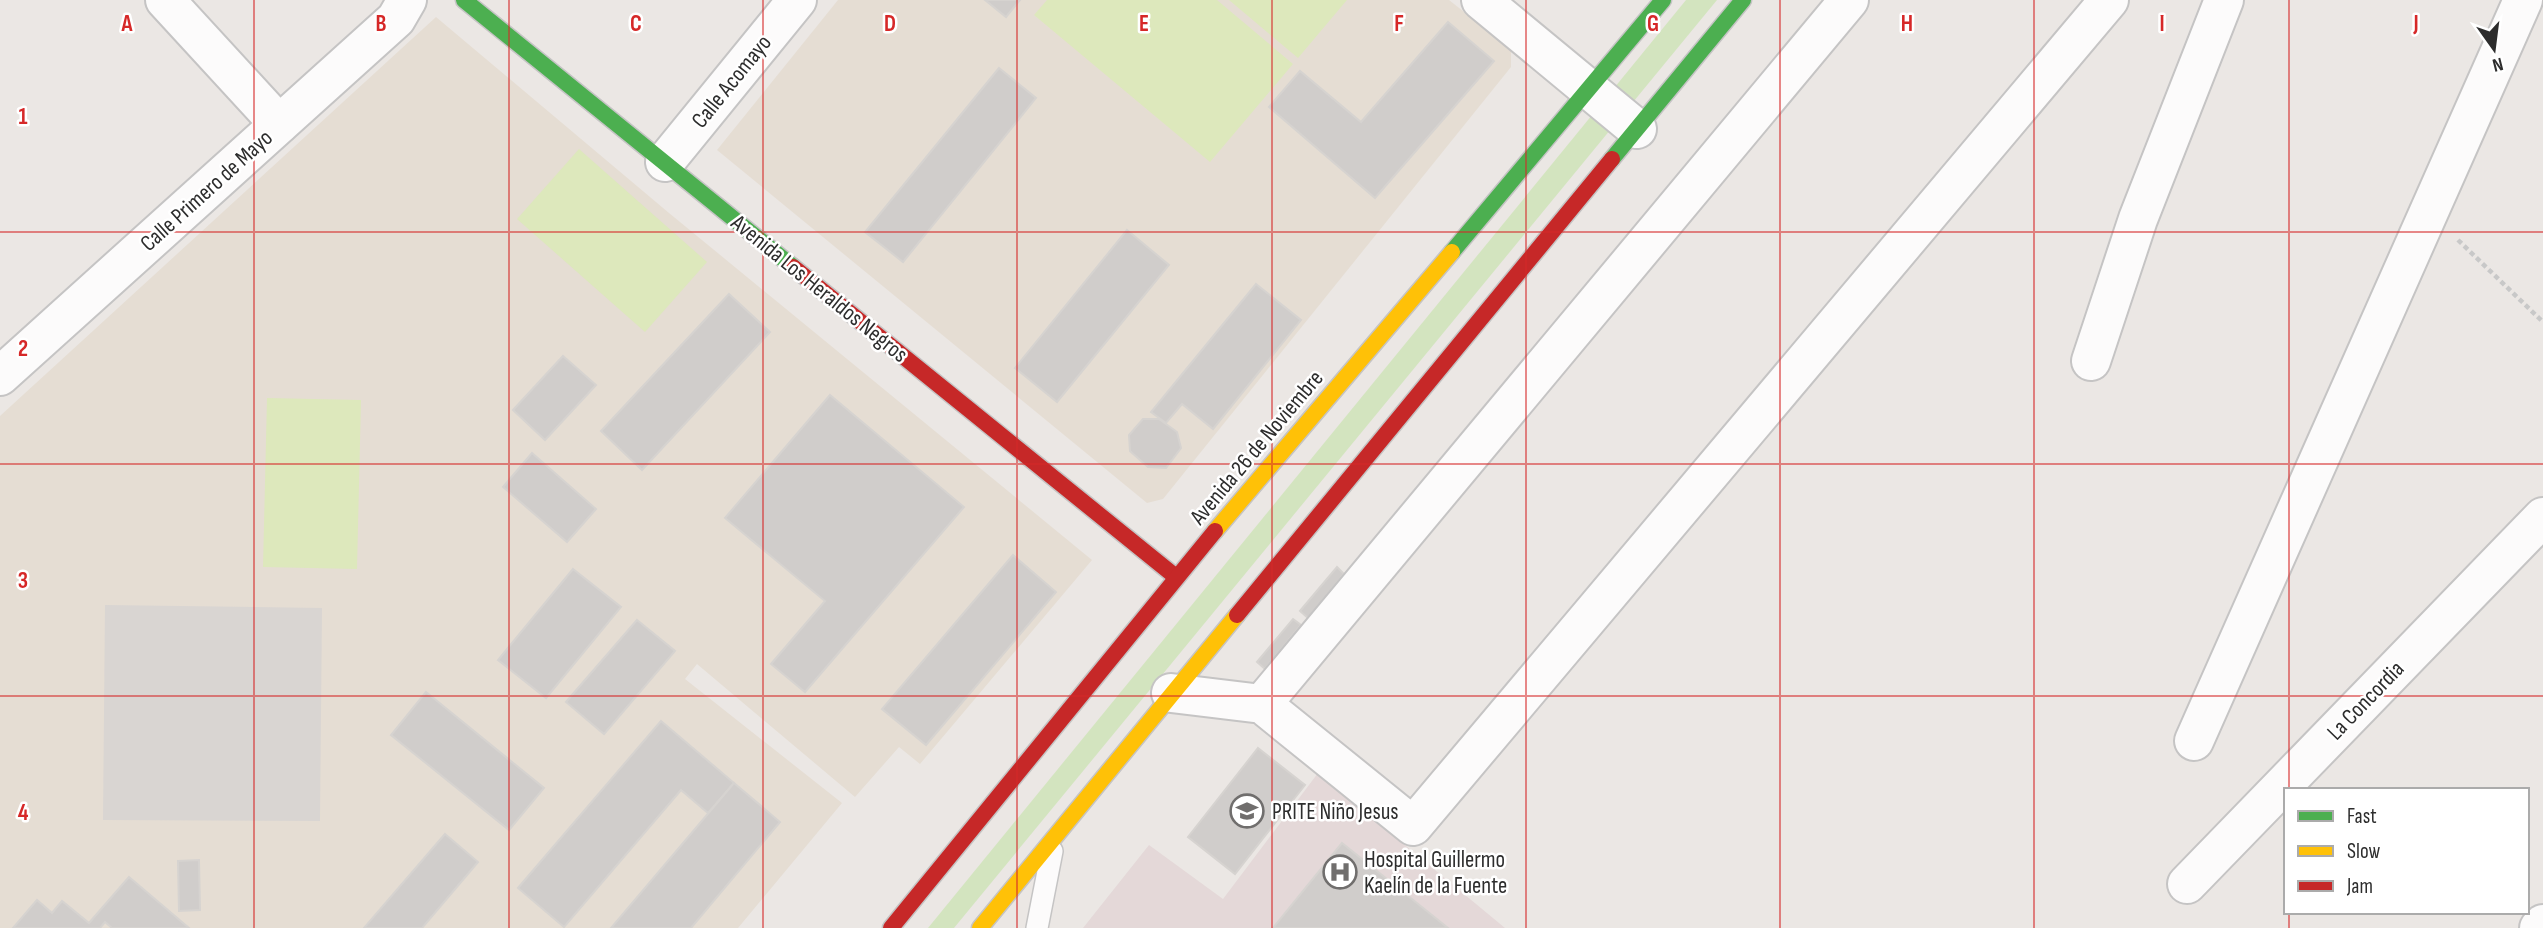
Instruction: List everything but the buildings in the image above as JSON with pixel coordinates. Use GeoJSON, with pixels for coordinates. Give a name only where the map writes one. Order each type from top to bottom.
{"type":"FeatureCollection","features":[{"type":"Feature","properties":{"kind":"main road","name":"Avenida Los Heraldos Negros"},"geometry":{"type":"LineString","coordinates":[[464,0],[1176,577]]}},
{"type":"Feature","properties":{"kind":"main road","name":"Avenida 26 de Noviembre"},"geometry":{"type":"LineString","coordinates":[[891,928],[1176,577],[1663,0]]}},
{"type":"Feature","properties":{"kind":"main road"},"geometry":{"type":"LineString","coordinates":[[980,928],[1743,0]]}},
{"type":"Feature","properties":{"kind":"street"},"geometry":{"type":"LineString","coordinates":[[165,0],[279,124]]}},
{"type":"Feature","properties":{"kind":"street","name":"Calle Primero de Mayo"},"geometry":{"type":"LineString","coordinates":[[0,376],[396,19],[407,0]]}},
{"type":"Feature","properties":{"kind":"street","name":"Calle Acomayo"},"geometry":{"type":"LineString","coordinates":[[665,162],[797,0]]}},
{"type":"Feature","properties":{"kind":"street"},"geometry":{"type":"LineString","coordinates":[[1481,0],[1637,129]]}},
{"type":"Feature","properties":{"kind":"street"},"geometry":{"type":"LineString","coordinates":[[1262,704],[1849,0]]}},
{"type":"Feature","properties":{"kind":"street"},"geometry":{"type":"LineString","coordinates":[[1171,694],[1262,704],[1413,826],[2109,0]]}},
{"type":"Feature","properties":{"kind":"street"},"geometry":{"type":"LineString","coordinates":[[2091,361],[2138,219],[2224,0]]}},
{"type":"Feature","properties":{"kind":"street"},"geometry":{"type":"LineString","coordinates":[[2194,741],[2523,0]]}},
{"type":"Feature","properties":{"kind":"street","name":"La Concordia"},"geometry":{"type":"LineString","coordinates":[[2187,884],[2543,517]]}},
{"type":"Feature","properties":{"kind":"street"},"geometry":{"type":"LineString","coordinates":[[2539,928],[2543,924]]}},
{"type":"Feature","properties":{"kind":"lane"},"geometry":{"type":"LineString","coordinates":[[1037,928],[1054,836]]}},
{"type":"Feature","properties":{"kind":"path"},"geometry":{"type":"LineString","coordinates":[[2428,213],[2543,322]]}},
{"type":"Feature","properties":{"kind":"shaded area"},"geometry":{"type":"Polygon","coordinates":[[[838,0],[1449,0],[1511,49],[1511,67],[1163,499],[1147,503],[717,150],[838,0]]]}},
{"type":"Feature","properties":{"kind":"shaded area"},"geometry":{"type":"Polygon","coordinates":[[[436,17],[669,213],[1092,560],[920,764],[899,747],[855,797],[697,664],[685,679],[842,803],[738,928],[0,928],[0,416],[436,17]]]}},
{"type":"Feature","properties":{"kind":"shaded area"},"geometry":{"type":"Polygon","coordinates":[[[105,605],[322,608],[320,821],[103,820],[105,605]]]}},
{"type":"Feature","properties":{"kind":"shaded area","name":"Hospital Guillermo Kaelín de la Fuente"},"geometry":{"type":"Polygon","coordinates":[[[1318,773],[1505,928],[1083,928],[1149,845],[1223,899],[1318,773]]]}},
{"type":"Feature","properties":{"kind":"green space"},"geometry":{"type":"Polygon","coordinates":[[[1047,0],[1217,0],[1293,64],[1210,162],[1034,15],[1047,0]]]}},
{"type":"Feature","properties":{"kind":"green space"},"geometry":{"type":"Polygon","coordinates":[[[1229,0],[1347,0],[1298,58],[1229,0]]]}},
{"type":"Feature","properties":{"kind":"green space"},"geometry":{"type":"Polygon","coordinates":[[[1686,0],[1717,0],[954,928],[928,928],[1686,0]]]}},
{"type":"Feature","properties":{"kind":"green space"},"geometry":{"type":"Polygon","coordinates":[[[579,149],[707,262],[645,332],[517,219],[579,149]]]}},
{"type":"Feature","properties":{"kind":"green space"},"geometry":{"type":"Polygon","coordinates":[[[267,398],[361,400],[357,569],[263,567],[267,398]]]}},
{"type":"Feature","properties":{"kind":"traffic: fast"},"geometry":{"type":"LineString","coordinates":[[464,0],[793,267]]}},
{"type":"Feature","properties":{"kind":"traffic: fast"},"geometry":{"type":"LineString","coordinates":[[1452,252],[1663,0]]}},
{"type":"Feature","properties":{"kind":"traffic: fast"},"geometry":{"type":"LineString","coordinates":[[1612,159],[1743,0]]}},
{"type":"Feature","properties":{"kind":"traffic: slow"},"geometry":{"type":"LineString","coordinates":[[1215,531],[1452,252]]}},
{"type":"Feature","properties":{"kind":"traffic: slow"},"geometry":{"type":"LineString","coordinates":[[980,928],[1237,615]]}},
{"type":"Feature","properties":{"kind":"traffic: jam"},"geometry":{"type":"LineString","coordinates":[[1237,615],[1612,159]]}},
{"type":"Feature","properties":{"kind":"traffic: jam"},"geometry":{"type":"LineString","coordinates":[[793,267],[1176,577]]}},
{"type":"Feature","properties":{"kind":"traffic: jam"},"geometry":{"type":"LineString","coordinates":[[891,928],[1215,531]]}},
{"type":"Feature","properties":{"kind":"place","name":"PRITE Niño Jesus"},"geometry":{"type":"Point","coordinates":[1247,811]}},
{"type":"Feature","properties":{"kind":"place","name":"Hospital Guillermo Kaelín de la Fuente"},"geometry":{"type":"Point","coordinates":[1340,872]}}]}
